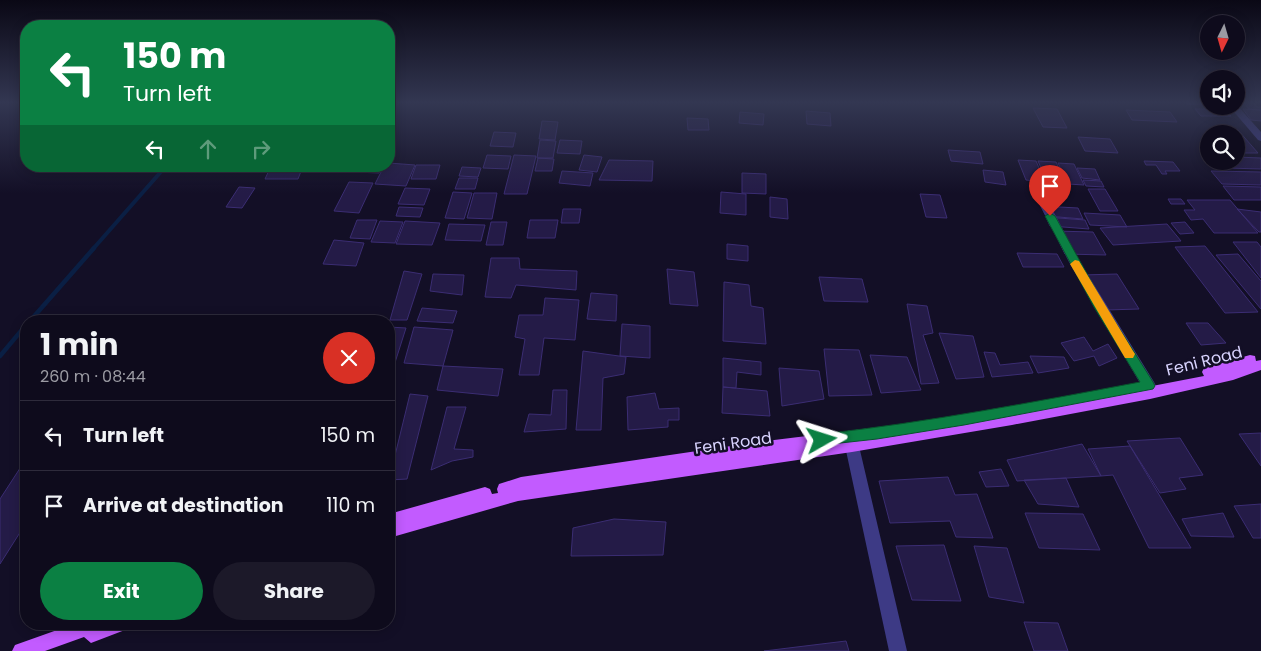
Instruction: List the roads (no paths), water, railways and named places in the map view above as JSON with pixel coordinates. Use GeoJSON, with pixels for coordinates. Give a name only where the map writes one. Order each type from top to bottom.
{"type":"FeatureCollection","features":[{"type":"Feature","properties":{"kind":"main road"},"geometry":{"type":"LineString","coordinates":[[395,520],[521,484],[758,448],[916,428],[1149,386],[1210,372],[1261,356]]}},
{"type":"Feature","properties":{"kind":"main road","name":"Feni Road"},"geometry":{"type":"LineString","coordinates":[[395,528],[518,494],[852,446],[1012,419],[1233,375],[1261,365]]}},
{"type":"Feature","properties":{"kind":"main road"},"geometry":{"type":"LineString","coordinates":[[20,651],[81,630]]}},
{"type":"Feature","properties":{"kind":"main road"},"geometry":{"type":"LineString","coordinates":[[43,651],[102,630]]}},
{"type":"Feature","properties":{"kind":"street"},"geometry":{"type":"LineString","coordinates":[[1035,186],[1062,240],[1149,386]]}},
{"type":"Feature","properties":{"kind":"street"},"geometry":{"type":"LineString","coordinates":[[852,446],[898,651]]}},
{"type":"Feature","properties":{"kind":"waterway"},"geometry":{"type":"LineString","coordinates":[[93,249],[161,172]]}},
{"type":"Feature","properties":{"kind":"waterway"},"geometry":{"type":"LineString","coordinates":[[35,315],[94,248]]}},
{"type":"Feature","properties":{"kind":"waterway"},"geometry":{"type":"LineString","coordinates":[[0,356],[20,332]]}}]}
